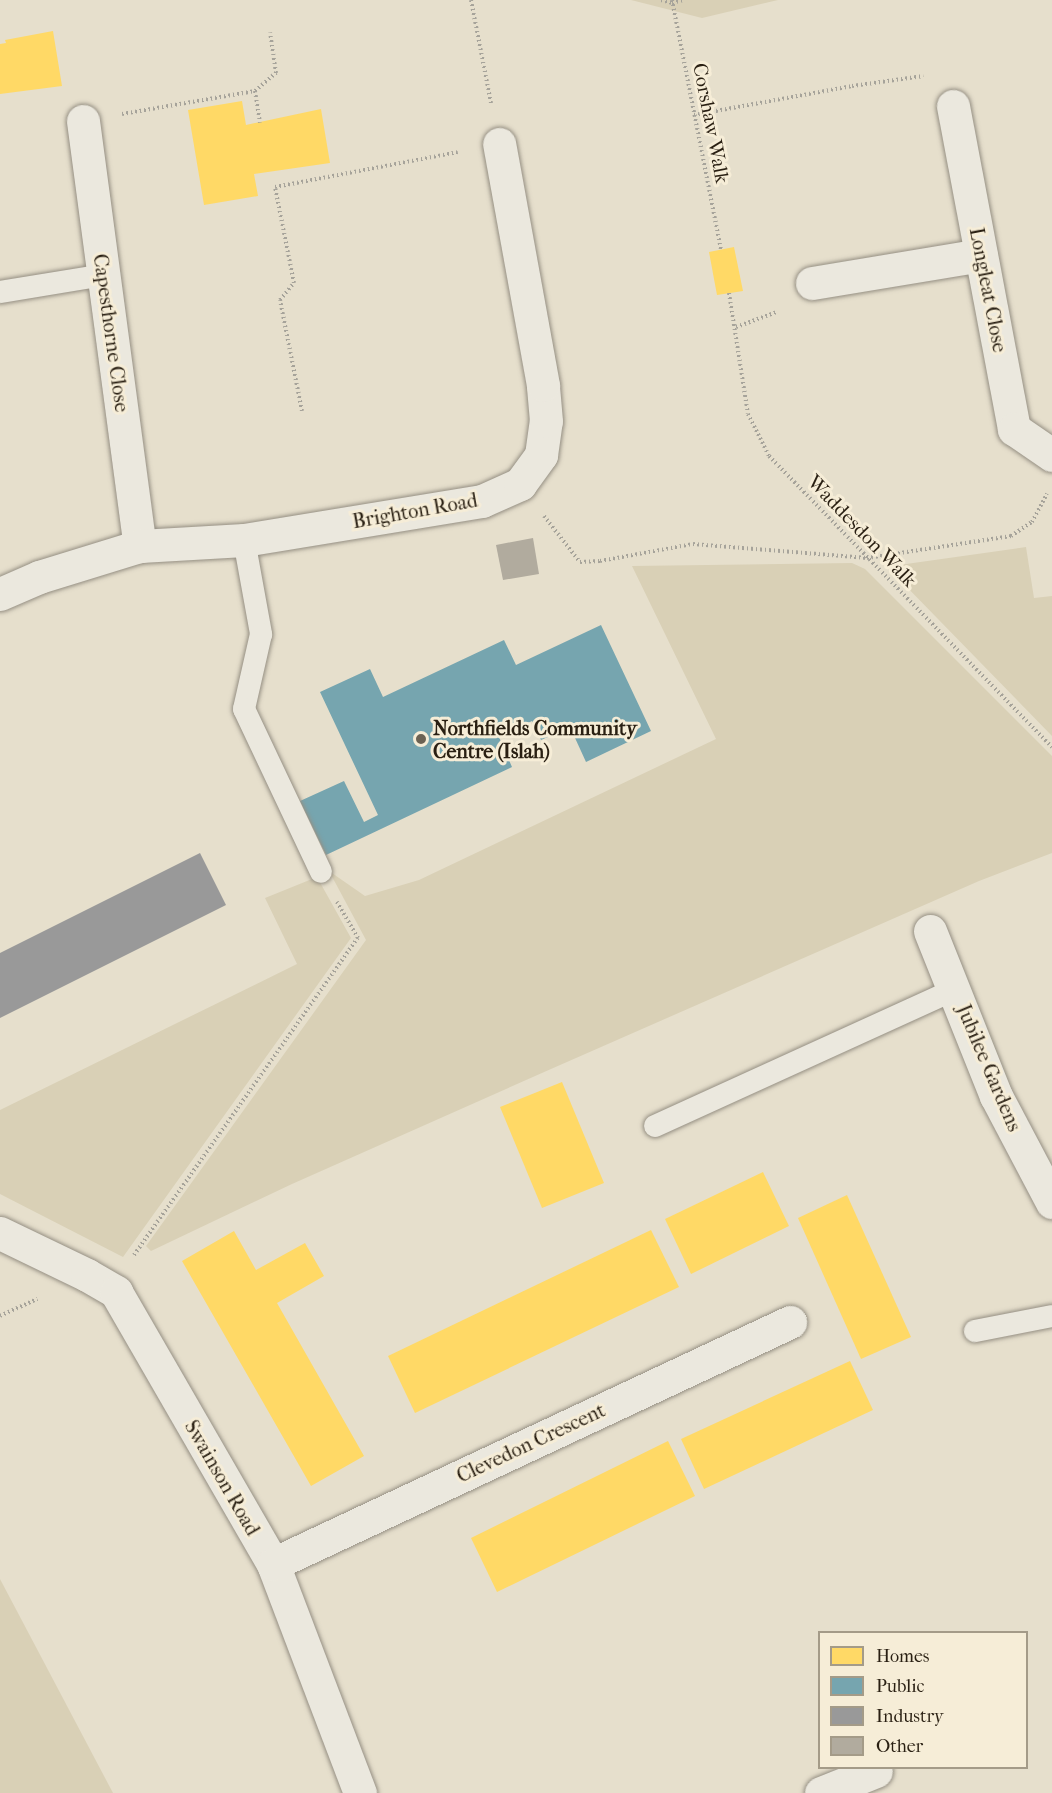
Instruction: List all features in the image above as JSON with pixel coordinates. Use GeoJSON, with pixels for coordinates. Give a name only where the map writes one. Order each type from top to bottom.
{"type":"FeatureCollection","features":[{"type":"Feature","properties":{"kind":"street","name":"Longleat Close"},"geometry":{"type":"LineString","coordinates":[[953,106],[1014,429],[1052,455]]}},
{"type":"Feature","properties":{"kind":"street","name":"Capesthorne Close"},"geometry":{"type":"LineString","coordinates":[[83,121],[140,546]]}},
{"type":"Feature","properties":{"kind":"street","name":"Brighton Road"},"geometry":{"type":"LineString","coordinates":[[0,594],[39,577],[140,546],[244,540],[482,501],[520,484],[541,455],[546,421],[543,385],[499,144]]}},
{"type":"Feature","properties":{"kind":"street"},"geometry":{"type":"LineString","coordinates":[[812,283],[981,255]]}},
{"type":"Feature","properties":{"kind":"street","name":"Jubilee Gardens"},"geometry":{"type":"LineString","coordinates":[[930,931],[996,1096],[1052,1202]]}},
{"type":"Feature","properties":{"kind":"street"},"geometry":{"type":"LineString","coordinates":[[0,1233],[116,1293]]}},
{"type":"Feature","properties":{"kind":"street","name":"Swainson Road"},"geometry":{"type":"LineString","coordinates":[[116,1293],[273,1564],[360,1793]]}},
{"type":"Feature","properties":{"kind":"street","name":"Clevedon Crescent"},"geometry":{"type":"LineString","coordinates":[[273,1564],[790,1322]]}},
{"type":"Feature","properties":{"kind":"street"},"geometry":{"type":"LineString","coordinates":[[822,1793],[876,1771]]}},
{"type":"Feature","properties":{"kind":"lane"},"geometry":{"type":"LineString","coordinates":[[0,291],[104,276]]}},
{"type":"Feature","properties":{"kind":"lane"},"geometry":{"type":"LineString","coordinates":[[244,540],[261,634],[244,709],[321,872]]}},
{"type":"Feature","properties":{"kind":"lane"},"geometry":{"type":"LineString","coordinates":[[655,1126],[955,989]]}},
{"type":"Feature","properties":{"kind":"lane"},"geometry":{"type":"LineString","coordinates":[[975,1331],[1052,1316]]}},
{"type":"Feature","properties":{"kind":"path"},"geometry":{"type":"LineString","coordinates":[[302,411],[280,300],[294,283],[275,187],[499,144],[471,0]]}},
{"type":"Feature","properties":{"kind":"path"},"geometry":{"type":"LineString","coordinates":[[662,0],[683,0]]}},
{"type":"Feature","properties":{"kind":"path","name":"Corshaw Walk"},"geometry":{"type":"LineString","coordinates":[[672,1],[721,250]]}},
{"type":"Feature","properties":{"kind":"path"},"geometry":{"type":"LineString","coordinates":[[83,121],[255,91],[276,73],[270,32]]}},
{"type":"Feature","properties":{"kind":"path"},"geometry":{"type":"LineString","coordinates":[[694,115],[852,86],[943,74],[953,106]]}},
{"type":"Feature","properties":{"kind":"path"},"geometry":{"type":"LineString","coordinates":[[255,91],[260,123]]}},
{"type":"Feature","properties":{"kind":"path","name":"Waddesdon Walk"},"geometry":{"type":"LineString","coordinates":[[729,293],[748,414],[769,456],[1052,747]]}},
{"type":"Feature","properties":{"kind":"path"},"geometry":{"type":"LineString","coordinates":[[736,327],[777,312]]}},
{"type":"Feature","properties":{"kind":"path"},"geometry":{"type":"LineString","coordinates":[[520,484],[580,562],[600,561],[693,544],[867,558],[1011,536],[1032,522],[1052,485]]}},
{"type":"Feature","properties":{"kind":"path"},"geometry":{"type":"LineString","coordinates":[[116,1293],[131,1259],[358,938],[321,872]]}},
{"type":"Feature","properties":{"kind":"shaded area"},"geometry":{"type":"Polygon","coordinates":[[[631,0],[778,0],[702,18],[631,0]]]}},
{"type":"Feature","properties":{"kind":"shaded area"},"geometry":{"type":"Polygon","coordinates":[[[1026,547],[1034,598],[1052,596],[1052,736],[898,578],[899,565],[1026,547]]]}},
{"type":"Feature","properties":{"kind":"shaded area"},"geometry":{"type":"Polygon","coordinates":[[[852,563],[865,569],[1052,756],[1052,853],[979,881],[551,1069],[292,1184],[151,1251],[146,1246],[366,940],[329,871],[365,896],[419,880],[716,739],[632,566],[852,563]]]}},
{"type":"Feature","properties":{"kind":"shaded area"},"geometry":{"type":"Polygon","coordinates":[[[317,877],[351,938],[123,1257],[0,1194],[0,1110],[297,964],[265,898],[317,877]]]}},
{"type":"Feature","properties":{"kind":"shaded area"},"geometry":{"type":"Polygon","coordinates":[[[0,1579],[113,1793],[0,1793],[0,1579]]]}},
{"type":"Feature","properties":{"kind":"building: Homes"},"geometry":{"type":"Polygon","coordinates":[[[53,31],[62,86],[0,94],[0,44],[6,43],[5,40],[53,31]]]}},
{"type":"Feature","properties":{"kind":"building: Homes"},"geometry":{"type":"Polygon","coordinates":[[[242,101],[246,125],[321,109],[330,163],[254,174],[258,196],[204,205],[188,110],[242,101]]]}},
{"type":"Feature","properties":{"kind":"building: Homes"},"geometry":{"type":"Polygon","coordinates":[[[734,247],[743,291],[717,295],[709,252],[734,247]]]}},
{"type":"Feature","properties":{"kind":"building: Homes"},"geometry":{"type":"Polygon","coordinates":[[[562,1082],[604,1183],[542,1208],[500,1107],[562,1082]]]}},
{"type":"Feature","properties":{"kind":"building: Homes"},"geometry":{"type":"Polygon","coordinates":[[[763,1172],[789,1226],[691,1274],[665,1219],[763,1172]]]}},
{"type":"Feature","properties":{"kind":"building: Homes"},"geometry":{"type":"Polygon","coordinates":[[[847,1195],[911,1337],[861,1359],[798,1218],[847,1195]]]}},
{"type":"Feature","properties":{"kind":"building: Homes"},"geometry":{"type":"Polygon","coordinates":[[[651,1230],[679,1287],[415,1413],[388,1356],[651,1230]]]}},
{"type":"Feature","properties":{"kind":"building: Homes"},"geometry":{"type":"Polygon","coordinates":[[[234,1231],[256,1270],[305,1243],[324,1276],[277,1303],[364,1456],[311,1486],[182,1261],[234,1231]]]}},
{"type":"Feature","properties":{"kind":"building: Homes"},"geometry":{"type":"Polygon","coordinates":[[[850,1361],[873,1410],[704,1489],[681,1439],[850,1361]]]}},
{"type":"Feature","properties":{"kind":"building: Homes"},"geometry":{"type":"Polygon","coordinates":[[[668,1441],[695,1496],[497,1592],[471,1538],[668,1441]]]}},
{"type":"Feature","properties":{"kind":"building: Public","name":"Northfields Community Centre (Islah)"},"geometry":{"type":"Polygon","coordinates":[[[601,625],[651,731],[586,762],[570,727],[541,740],[532,721],[499,737],[512,767],[326,855],[300,801],[344,781],[364,822],[378,815],[320,692],[370,669],[383,697],[504,640],[516,665],[601,625]]]}},
{"type":"Feature","properties":{"kind":"building: Industry"},"geometry":{"type":"Polygon","coordinates":[[[200,853],[226,905],[0,1018],[0,953],[200,853]]]}},
{"type":"Feature","properties":{"kind":"building: Other"},"geometry":{"type":"Polygon","coordinates":[[[533,538],[539,574],[503,580],[496,545],[533,538]]]}},
{"type":"Feature","properties":{"kind":"place","name":"Northfields Community Centre (Islah)"},"geometry":{"type":"Point","coordinates":[421,739]}}]}
